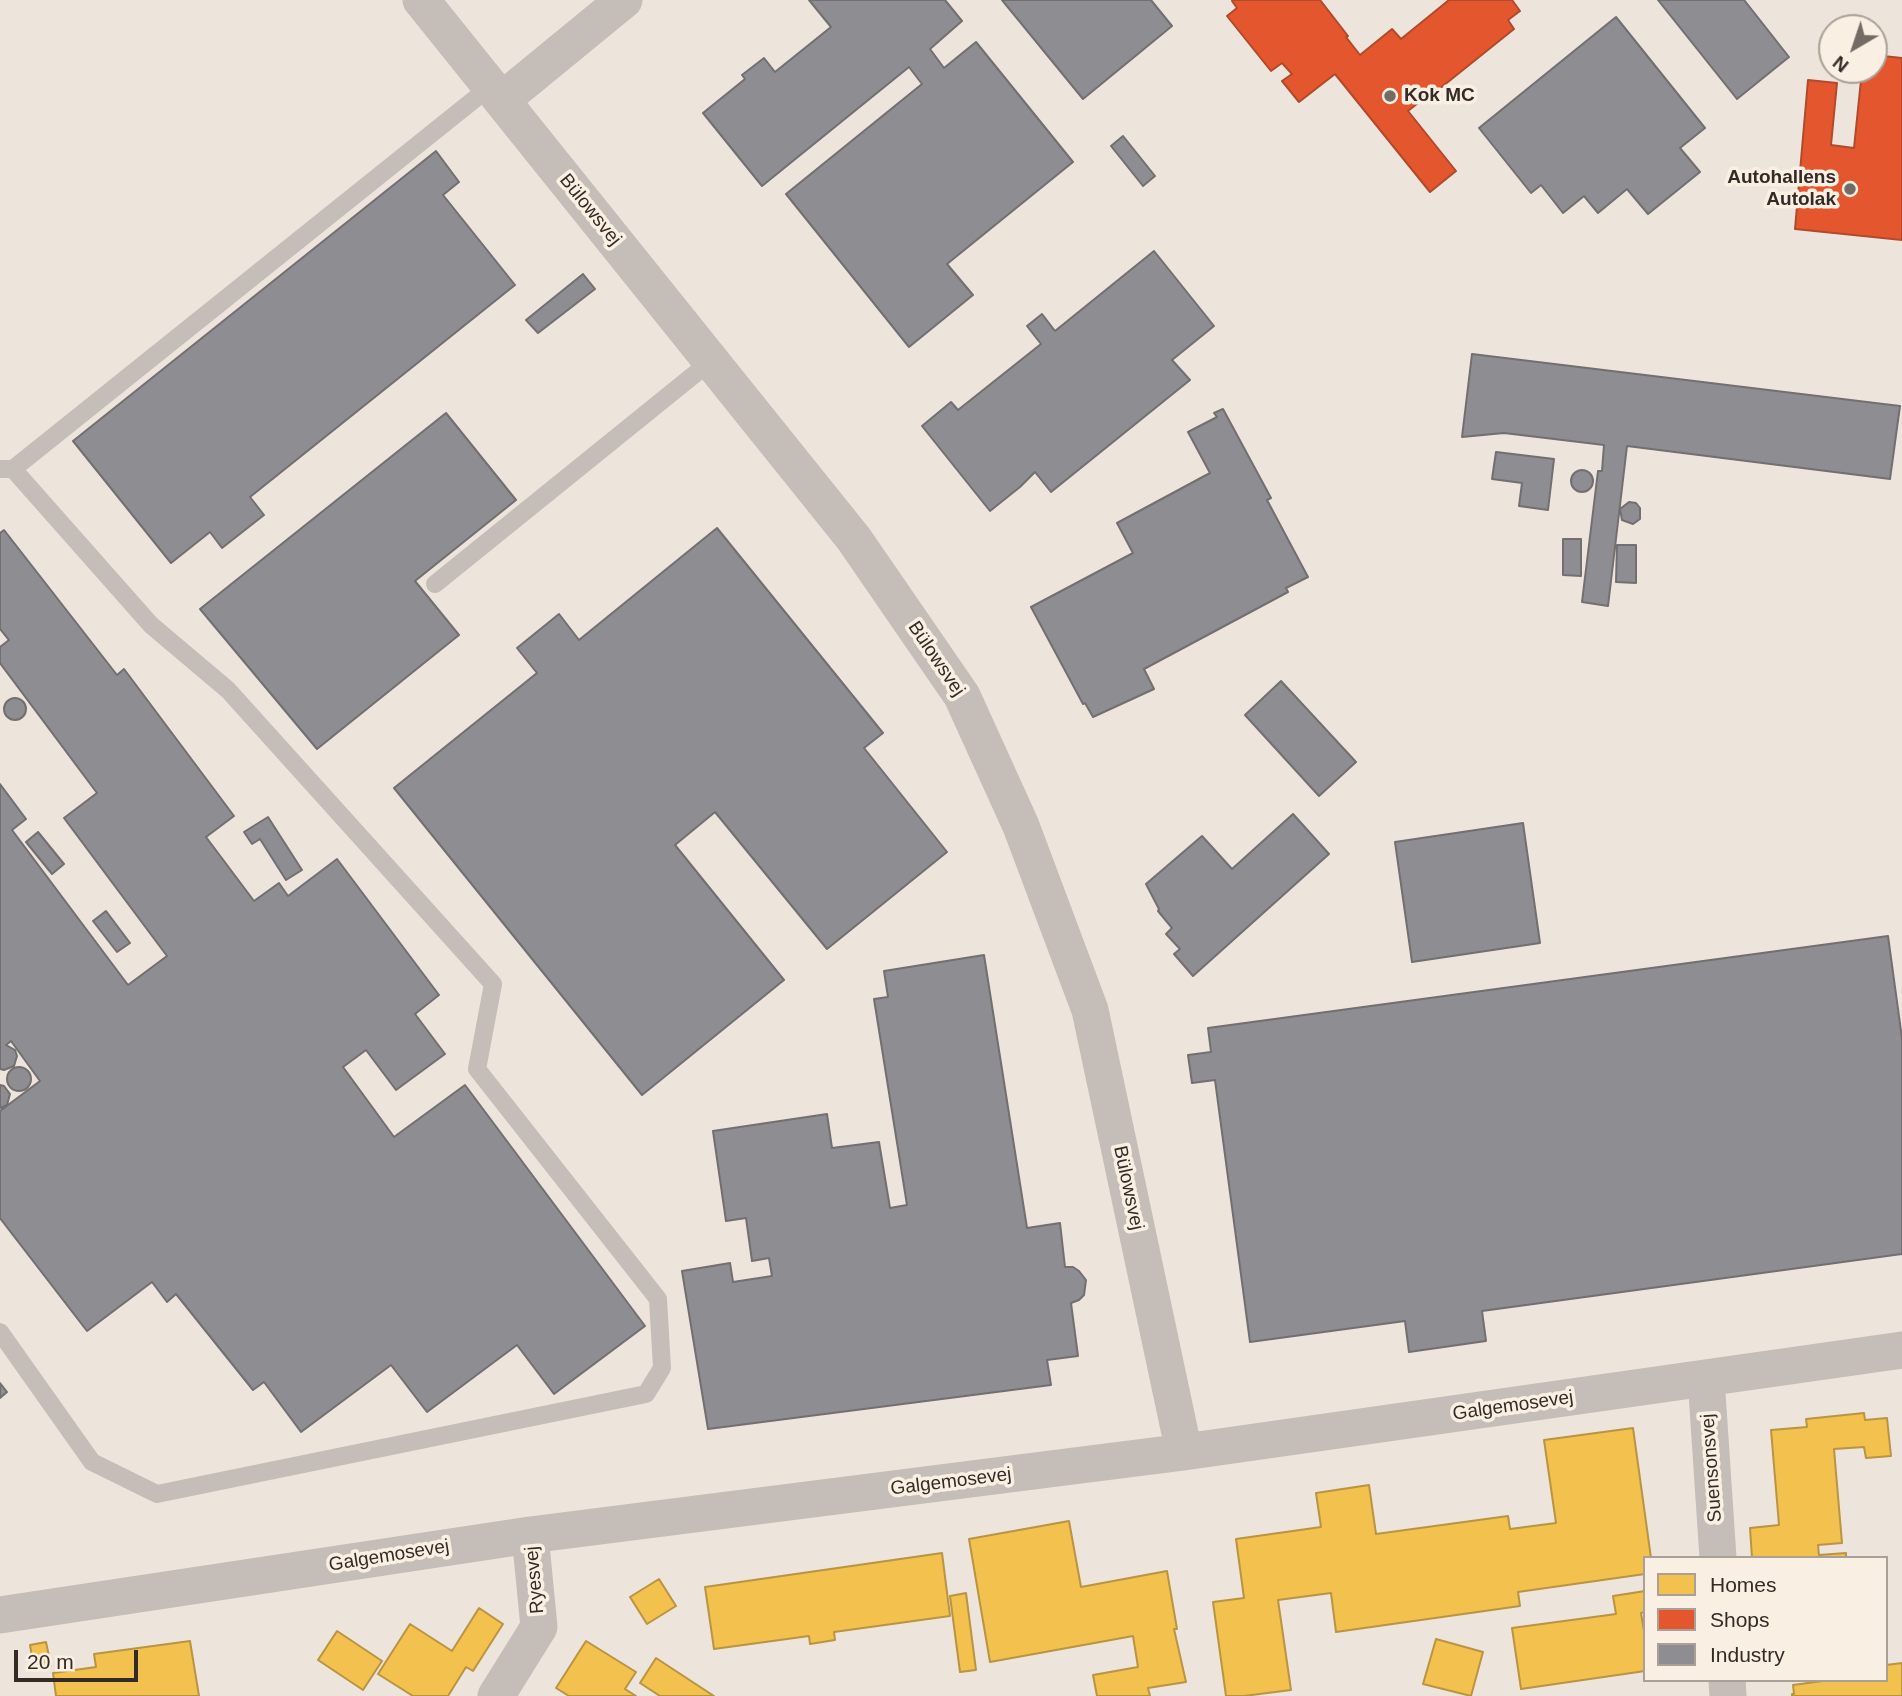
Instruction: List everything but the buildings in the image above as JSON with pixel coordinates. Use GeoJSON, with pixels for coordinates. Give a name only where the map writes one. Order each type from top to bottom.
{"type":"FeatureCollection","features":[{"type":"Feature","properties":{"kind":"street","name":"Bülowsvej"},"geometry":{"type":"LineString","coordinates":[[421,0],[855,538],[962,696],[1021,826],[1090,1010],[1184,1452]]}},
{"type":"Feature","properties":{"kind":"street"},"geometry":{"type":"LineString","coordinates":[[497,93],[624,0]]}},
{"type":"Feature","properties":{"kind":"street","name":"Galgemosevej"},"geometry":{"type":"LineString","coordinates":[[0,1615],[530,1535],[1184,1452],[1902,1350]]}},
{"type":"Feature","properties":{"kind":"street","name":"Suensonsvej"},"geometry":{"type":"LineString","coordinates":[[1706,1378],[1718,1556]]}},
{"type":"Feature","properties":{"kind":"street","name":"Ryesvej"},"geometry":{"type":"LineString","coordinates":[[496,1696],[539,1627],[530,1535]]}},
{"type":"Feature","properties":{"kind":"lane"},"geometry":{"type":"LineString","coordinates":[[0,1332],[93,1462],[157,1494],[646,1394],[662,1368],[658,1299],[477,1069],[494,984],[228,690],[151,625],[6,469],[497,93]]}},
{"type":"Feature","properties":{"kind":"lane"},"geometry":{"type":"LineString","coordinates":[[435,584],[711,361]]}},
{"type":"Feature","properties":{"kind":"place","name":"Kok MC"},"geometry":{"type":"Point","coordinates":[1390,96]}},
{"type":"Feature","properties":{"kind":"place","name":"Autohallens Autolak"},"geometry":{"type":"Point","coordinates":[1850,189]}}]}
